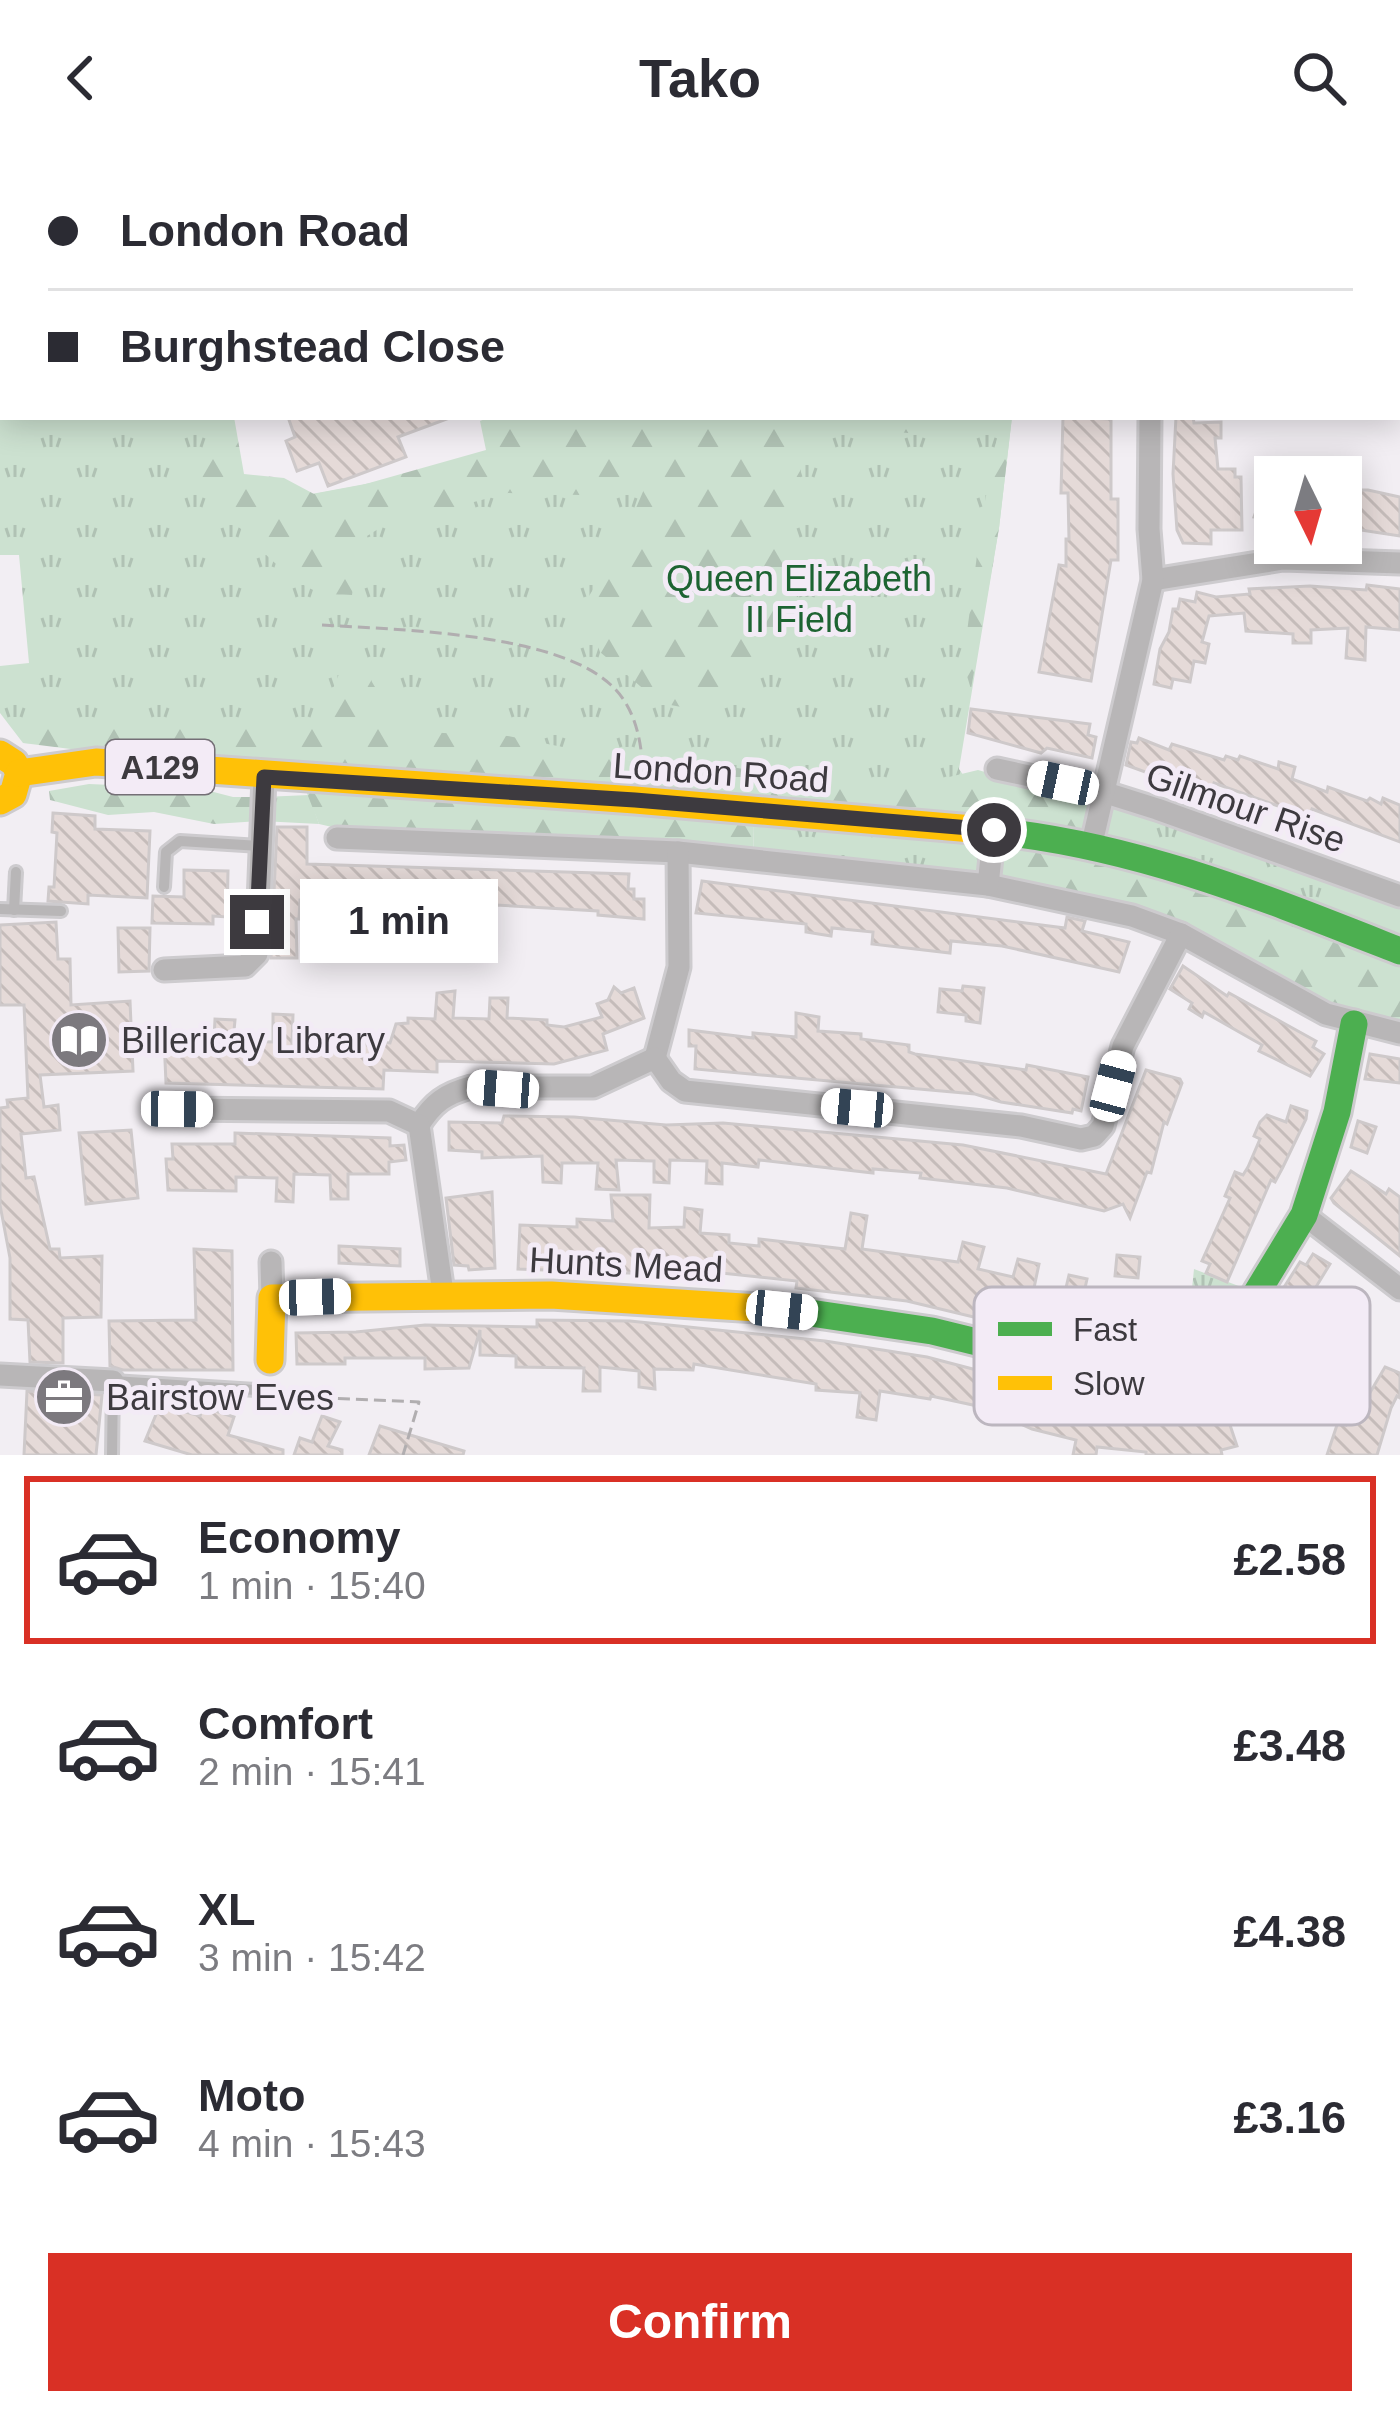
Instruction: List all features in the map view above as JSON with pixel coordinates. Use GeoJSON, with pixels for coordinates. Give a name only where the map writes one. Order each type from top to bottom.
{"type":"FeatureCollection","features":[{"type":"Feature","properties":{"kind":"main road","name":"London Road"},"geometry":{"type":"LineString","coordinates":[[10,764],[97,762],[635,800],[994,830],[1091,843],[1189,871],[1400,951]]}},
{"type":"Feature","properties":{"kind":"main road"},"geometry":{"type":"LineString","coordinates":[[0,801],[13,794],[10,764]]}},
{"type":"Feature","properties":{"kind":"main road","name":"Hunts Mead"},"geometry":{"type":"LineString","coordinates":[[1260,1287],[1304,1215],[1337,1112],[1354,1024]]}},
{"type":"Feature","properties":{"kind":"main road","name":"Hunts Mead"},"geometry":{"type":"LineString","coordinates":[[272,1298],[443,1293],[642,1295],[806,1313],[974,1341]]}},
{"type":"Feature","properties":{"kind":"main road"},"geometry":{"type":"LineString","coordinates":[[270,1360],[272,1298]]}},
{"type":"Feature","properties":{"kind":"street"},"geometry":{"type":"LineString","coordinates":[[1091,843],[1154,580],[1149,529],[1150,420]]}},
{"type":"Feature","properties":{"kind":"street"},"geometry":{"type":"LineString","coordinates":[[1154,580],[1282,560],[1400,563]]}},
{"type":"Feature","properties":{"kind":"street","name":"Gilmour Rise"},"geometry":{"type":"LineString","coordinates":[[997,769],[1103,792],[1400,896]]}},
{"type":"Feature","properties":{"kind":"street"},"geometry":{"type":"LineString","coordinates":[[164,970],[245,966],[256,954],[264,777]]}},
{"type":"Feature","properties":{"kind":"street"},"geometry":{"type":"LineString","coordinates":[[988,885],[994,830]]}},
{"type":"Feature","properties":{"kind":"street"},"geometry":{"type":"LineString","coordinates":[[337,838],[678,852],[988,885],[1132,916],[1181,934],[1293,998],[1354,1024],[1400,1033]]}},
{"type":"Feature","properties":{"kind":"street"},"geometry":{"type":"LineString","coordinates":[[678,852],[679,967],[655,1058],[671,1081],[685,1091],[1021,1126],[1081,1139],[1094,1136],[1102,1126],[1124,1046],[1181,934]]}},
{"type":"Feature","properties":{"kind":"street"},"geometry":{"type":"LineString","coordinates":[[443,1293],[419,1125],[440,1098],[471,1087],[593,1087],[655,1058]]}},
{"type":"Feature","properties":{"kind":"street"},"geometry":{"type":"LineString","coordinates":[[177,1109],[389,1111],[419,1125]]}},
{"type":"Feature","properties":{"kind":"street"},"geometry":{"type":"LineString","coordinates":[[1304,1215],[1400,1289]]}},
{"type":"Feature","properties":{"kind":"street"},"geometry":{"type":"LineString","coordinates":[[271,1262],[272,1298]]}},
{"type":"Feature","properties":{"kind":"street"},"geometry":{"type":"LineString","coordinates":[[0,1376],[113,1381]]}},
{"type":"Feature","properties":{"kind":"lane"},"geometry":{"type":"LineString","coordinates":[[164,887],[166,852],[181,842],[259,846]]}},
{"type":"Feature","properties":{"kind":"lane"},"geometry":{"type":"LineString","coordinates":[[14,910],[16,872]]}},
{"type":"Feature","properties":{"kind":"lane"},"geometry":{"type":"LineString","coordinates":[[0,909],[61,911]]}},
{"type":"Feature","properties":{"kind":"lane"},"geometry":{"type":"LineString","coordinates":[[112,1455],[113,1381],[270,1391]]}},
{"type":"Feature","properties":{"kind":"path"},"geometry":{"type":"LineString","coordinates":[[322,625],[498,639],[570,662],[610,684],[634,718],[640,740],[643,778],[635,800]]}},
{"type":"Feature","properties":{"kind":"path"},"geometry":{"type":"LineString","coordinates":[[270,1391],[285,1396],[419,1402],[403,1455]]}},
{"type":"Feature","properties":{"kind":"green space","name":"Queen Elizabeth II Field"},"geometry":{"type":"Polygon","coordinates":[[[0,420],[219,420],[237,508],[707,420],[1012,420],[999,528],[959,769],[982,802],[627,760],[23,743],[0,713],[0,666],[29,663],[19,555],[0,555],[0,420]]]}},
{"type":"Feature","properties":{"kind":"green space"},"geometry":{"type":"Polygon","coordinates":[[[205,420],[235,420],[244,474],[284,478],[314,494],[486,450],[482,420],[939,420],[918,434],[840,426],[803,443],[791,587],[811,614],[768,663],[708,712],[660,703],[600,652],[583,606],[621,543],[645,487],[580,495],[508,493],[383,526],[359,541],[352,595],[324,594],[299,582],[266,555],[194,473],[209,431],[205,420]]]}},
{"type":"Feature","properties":{"kind":"green space"},"geometry":{"type":"Polygon","coordinates":[[[1000,420],[1012,420],[999,528],[971,689],[963,663],[1000,420]]]}},
{"type":"Feature","properties":{"kind":"green space"},"geometry":{"type":"Polygon","coordinates":[[[363,656],[372,682],[401,731],[508,736],[627,760],[708,763],[814,781],[873,779],[920,792],[949,777],[978,770],[1013,780],[1103,792],[1092,843],[753,823],[754,861],[367,835],[319,824],[301,778],[23,743],[56,721],[319,725],[344,661],[363,656]]]}},
{"type":"Feature","properties":{"kind":"green space"},"geometry":{"type":"Polygon","coordinates":[[[89,784],[263,797],[261,821],[214,824],[154,812],[108,815],[50,800],[49,791],[89,784]]]}},
{"type":"Feature","properties":{"kind":"green space"},"geometry":{"type":"Polygon","coordinates":[[[1103,792],[1400,896],[1400,951],[1092,843],[1103,792]]]}},
{"type":"Feature","properties":{"kind":"green space"},"geometry":{"type":"Polygon","coordinates":[[[309,795],[319,824],[261,821],[263,797],[309,795]]]}},
{"type":"Feature","properties":{"kind":"green space"},"geometry":{"type":"Polygon","coordinates":[[[753,823],[993,841],[988,885],[754,861],[753,823]]]}},
{"type":"Feature","properties":{"kind":"green space"},"geometry":{"type":"Polygon","coordinates":[[[993,841],[1085,851],[1400,964],[1400,1033],[1354,1024],[1181,934],[988,885],[993,841]]]}},
{"type":"Feature","properties":{"kind":"green space"},"geometry":{"type":"Polygon","coordinates":[[[1194,1269],[1241,1287],[1192,1287],[1194,1269]]]}},
{"type":"Feature","properties":{"kind":"building"},"geometry":{"type":"Polygon","coordinates":[[[289,420],[444,420],[398,437],[406,457],[328,486],[319,463],[297,471],[286,441],[295,437],[289,420]]]}},
{"type":"Feature","properties":{"kind":"building"},"geometry":{"type":"Polygon","coordinates":[[[1063,420],[1111,420],[1111,499],[1118,499],[1118,560],[1111,560],[1091,681],[1039,672],[1059,565],[1066,566],[1068,493],[1061,493],[1063,420]]]}},
{"type":"Feature","properties":{"kind":"building"},"geometry":{"type":"Polygon","coordinates":[[[1176,420],[1221,422],[1221,438],[1215,438],[1218,469],[1235,469],[1235,477],[1241,477],[1242,530],[1211,530],[1211,544],[1183,543],[1177,530],[1176,420]]]}},
{"type":"Feature","properties":{"kind":"building"},"geometry":{"type":"Polygon","coordinates":[[[1362,490],[1400,497],[1400,536],[1362,530],[1362,490]]]}},
{"type":"Feature","properties":{"kind":"building"},"geometry":{"type":"Polygon","coordinates":[[[1367,585],[1400,589],[1400,630],[1366,627],[1365,660],[1346,658],[1348,628],[1311,630],[1311,643],[1293,643],[1293,634],[1246,631],[1244,613],[1209,616],[1202,642],[1209,644],[1205,663],[1194,661],[1190,682],[1173,679],[1171,688],[1154,684],[1160,649],[1180,599],[1195,602],[1197,592],[1216,597],[1250,594],[1249,589],[1366,590],[1367,585]]]}},
{"type":"Feature","properties":{"kind":"building"},"geometry":{"type":"Polygon","coordinates":[[[971,709],[1090,724],[1088,735],[1096,737],[1092,758],[1047,748],[1041,753],[968,733],[971,709]]]}},
{"type":"Feature","properties":{"kind":"building"},"geometry":{"type":"Polygon","coordinates":[[[1139,738],[1169,750],[1172,744],[1224,760],[1240,756],[1278,769],[1279,762],[1295,767],[1292,779],[1327,792],[1328,787],[1381,804],[1383,798],[1400,805],[1400,842],[1312,809],[1309,817],[1214,783],[1211,792],[1204,789],[1203,793],[1126,765],[1131,742],[1139,738]]]}},
{"type":"Feature","properties":{"kind":"building"},"geometry":{"type":"Polygon","coordinates":[[[53,813],[95,816],[95,829],[150,831],[147,898],[88,895],[88,904],[48,901],[49,887],[54,887],[57,833],[52,832],[53,813]]]}},
{"type":"Feature","properties":{"kind":"building"},"geometry":{"type":"Polygon","coordinates":[[[277,827],[307,827],[307,864],[629,874],[628,889],[634,889],[634,899],[644,899],[644,919],[598,915],[598,911],[496,905],[495,919],[467,918],[467,910],[373,911],[373,901],[300,900],[297,958],[271,958],[277,827]]]}},
{"type":"Feature","properties":{"kind":"building"},"geometry":{"type":"Polygon","coordinates":[[[184,870],[228,871],[227,917],[213,916],[213,924],[152,923],[153,896],[184,897],[184,870]]]}},
{"type":"Feature","properties":{"kind":"building"},"geometry":{"type":"Polygon","coordinates":[[[702,881],[1065,928],[1067,917],[1085,921],[1082,931],[1129,942],[1119,972],[1002,946],[951,941],[950,953],[872,944],[873,932],[832,928],[831,936],[806,932],[806,924],[696,913],[702,881]]]}},
{"type":"Feature","properties":{"kind":"building"},"geometry":{"type":"Polygon","coordinates":[[[56,922],[58,959],[70,959],[71,1005],[130,1001],[133,1071],[40,1075],[44,1107],[58,1105],[60,1130],[21,1134],[26,1178],[34,1177],[50,1249],[59,1249],[60,1258],[102,1256],[101,1317],[63,1318],[63,1363],[30,1362],[28,1320],[10,1319],[10,1258],[0,1205],[0,1108],[8,1107],[7,1100],[28,1098],[24,1005],[0,1005],[0,925],[56,922]]]}},
{"type":"Feature","properties":{"kind":"building"},"geometry":{"type":"Polygon","coordinates":[[[118,928],[150,928],[149,971],[119,972],[118,928]]]}},
{"type":"Feature","properties":{"kind":"building"},"geometry":{"type":"Polygon","coordinates":[[[1183,966],[1227,996],[1316,1041],[1313,1047],[1324,1054],[1310,1076],[1259,1051],[1262,1045],[1204,1012],[1202,1017],[1189,1009],[1192,1003],[1170,989],[1183,966]]]}},
{"type":"Feature","properties":{"kind":"building"},"geometry":{"type":"Polygon","coordinates":[[[963,986],[984,988],[980,1023],[966,1021],[966,1015],[938,1012],[940,989],[962,991],[963,986]]]}},
{"type":"Feature","properties":{"kind":"building"},"geometry":{"type":"Polygon","coordinates":[[[614,987],[621,993],[634,988],[644,1018],[603,1034],[607,1050],[554,1064],[437,1061],[437,1072],[384,1070],[383,1089],[166,1083],[164,1038],[214,1039],[215,1019],[235,1020],[233,1041],[273,1042],[273,1014],[293,1015],[292,1043],[329,1043],[329,1038],[390,1043],[396,1024],[408,1023],[408,1018],[435,1019],[437,993],[455,991],[453,1018],[489,1019],[490,998],[508,998],[507,1018],[547,1020],[547,1025],[564,1027],[602,1017],[597,1004],[608,1000],[614,987]]]}},
{"type":"Feature","properties":{"kind":"building"},"geometry":{"type":"Polygon","coordinates":[[[796,1013],[819,1017],[818,1031],[909,1045],[909,1052],[915,1054],[1026,1070],[1027,1065],[1088,1077],[1081,1111],[1001,1102],[975,1094],[695,1069],[696,1046],[689,1046],[689,1030],[753,1038],[753,1033],[796,1037],[796,1013]]]}},
{"type":"Feature","properties":{"kind":"building"},"geometry":{"type":"Polygon","coordinates":[[[1370,1054],[1400,1059],[1400,1083],[1365,1079],[1370,1054]]]}},
{"type":"Feature","properties":{"kind":"building"},"geometry":{"type":"Polygon","coordinates":[[[1146,1070],[1182,1083],[1130,1218],[1123,1204],[1104,1211],[1007,1188],[920,1178],[921,1173],[873,1169],[873,1173],[759,1160],[758,1167],[722,1163],[722,1184],[706,1183],[707,1161],[670,1160],[669,1183],[654,1182],[654,1161],[616,1160],[619,1190],[596,1189],[598,1163],[562,1163],[561,1183],[543,1182],[542,1156],[482,1158],[482,1152],[449,1150],[449,1122],[502,1123],[504,1116],[574,1117],[666,1125],[723,1123],[963,1145],[1106,1174],[1146,1070]]]}},
{"type":"Feature","properties":{"kind":"building"},"geometry":{"type":"Polygon","coordinates":[[[1291,1106],[1307,1111],[1306,1119],[1275,1182],[1271,1180],[1227,1282],[1206,1273],[1210,1264],[1202,1261],[1230,1198],[1225,1196],[1235,1172],[1243,1175],[1248,1167],[1260,1139],[1254,1136],[1260,1122],[1267,1115],[1286,1122],[1291,1106]]]}},
{"type":"Feature","properties":{"kind":"building"},"geometry":{"type":"Polygon","coordinates":[[[1358,1121],[1376,1127],[1367,1153],[1351,1147],[1358,1121]]]}},
{"type":"Feature","properties":{"kind":"building"},"geometry":{"type":"Polygon","coordinates":[[[131,1130],[138,1198],[86,1204],[79,1133],[131,1130]]]}},
{"type":"Feature","properties":{"kind":"building"},"geometry":{"type":"Polygon","coordinates":[[[235,1133],[390,1138],[390,1146],[404,1145],[406,1160],[389,1162],[389,1174],[348,1174],[348,1199],[331,1199],[330,1175],[294,1174],[293,1202],[276,1201],[277,1178],[236,1177],[236,1191],[168,1190],[166,1159],[173,1159],[172,1144],[235,1144],[235,1133]]]}},
{"type":"Feature","properties":{"kind":"building"},"geometry":{"type":"Polygon","coordinates":[[[1351,1171],[1386,1194],[1389,1189],[1400,1197],[1400,1256],[1331,1198],[1351,1171]]]}},
{"type":"Feature","properties":{"kind":"building"},"geometry":{"type":"Polygon","coordinates":[[[492,1192],[495,1268],[469,1270],[454,1265],[446,1198],[492,1192]]]}},
{"type":"Feature","properties":{"kind":"building"},"geometry":{"type":"Polygon","coordinates":[[[611,1195],[650,1195],[649,1228],[684,1227],[685,1208],[702,1210],[700,1233],[729,1235],[729,1243],[759,1246],[759,1239],[845,1249],[851,1213],[867,1216],[862,1249],[958,1262],[963,1242],[984,1247],[978,1269],[1013,1277],[1018,1259],[1039,1264],[1034,1287],[974,1287],[974,1317],[907,1301],[796,1288],[797,1281],[683,1269],[683,1275],[518,1269],[520,1225],[577,1227],[577,1219],[613,1221],[611,1195]]]}},
{"type":"Feature","properties":{"kind":"building"},"geometry":{"type":"Polygon","coordinates":[[[339,1246],[400,1249],[400,1266],[339,1263],[339,1246]]]}},
{"type":"Feature","properties":{"kind":"building"},"geometry":{"type":"Polygon","coordinates":[[[194,1249],[232,1251],[233,1370],[110,1366],[109,1321],[196,1320],[194,1249]]]}},
{"type":"Feature","properties":{"kind":"building"},"geometry":{"type":"Polygon","coordinates":[[[1313,1254],[1330,1264],[1316,1287],[1284,1287],[1300,1262],[1306,1265],[1313,1254]]]}},
{"type":"Feature","properties":{"kind":"building"},"geometry":{"type":"Polygon","coordinates":[[[1117,1255],[1140,1257],[1138,1278],[1115,1276],[1117,1255]]]}},
{"type":"Feature","properties":{"kind":"building"},"geometry":{"type":"Polygon","coordinates":[[[1069,1275],[1087,1279],[1085,1287],[1066,1287],[1069,1275]]]}},
{"type":"Feature","properties":{"kind":"building"},"geometry":{"type":"Polygon","coordinates":[[[537,1320],[630,1321],[825,1341],[974,1369],[974,1405],[880,1391],[876,1420],[857,1417],[860,1393],[816,1390],[816,1384],[694,1364],[693,1370],[654,1369],[655,1389],[639,1387],[639,1371],[600,1367],[600,1391],[583,1391],[584,1368],[516,1367],[516,1356],[480,1355],[480,1330],[469,1368],[425,1369],[425,1358],[345,1358],[345,1364],[297,1364],[296,1333],[425,1325],[537,1327],[537,1320]]]}},
{"type":"Feature","properties":{"kind":"building"},"geometry":{"type":"Polygon","coordinates":[[[1385,1367],[1400,1373],[1400,1398],[1391,1408],[1377,1455],[1327,1455],[1337,1425],[1370,1425],[1370,1393],[1385,1367]]]}},
{"type":"Feature","properties":{"kind":"building"},"geometry":{"type":"Polygon","coordinates":[[[27,1391],[102,1395],[96,1455],[24,1455],[27,1391]]]}},
{"type":"Feature","properties":{"kind":"building"},"geometry":{"type":"Polygon","coordinates":[[[160,1405],[200,1416],[203,1407],[234,1417],[228,1435],[283,1450],[283,1455],[192,1455],[145,1441],[160,1405]]]}},
{"type":"Feature","properties":{"kind":"building"},"geometry":{"type":"Polygon","coordinates":[[[322,1416],[340,1422],[328,1446],[342,1450],[342,1455],[294,1455],[300,1438],[312,1442],[322,1416]]]}},
{"type":"Feature","properties":{"kind":"building"},"geometry":{"type":"Polygon","coordinates":[[[1023,1425],[1230,1425],[1237,1446],[1221,1450],[1222,1455],[1146,1455],[1097,1447],[1096,1455],[1073,1455],[1076,1440],[1023,1425]]]}},
{"type":"Feature","properties":{"kind":"building"},"geometry":{"type":"Polygon","coordinates":[[[380,1426],[464,1451],[463,1455],[369,1455],[380,1426]]]}},
{"type":"Feature","properties":{"kind":"traffic: fast"},"geometry":{"type":"LineString","coordinates":[[984,830],[1092,847],[1196,875],[1400,951]]}},
{"type":"Feature","properties":{"kind":"traffic: fast"},"geometry":{"type":"LineString","coordinates":[[1260,1287],[1304,1215],[1337,1112],[1354,1024]]}},
{"type":"Feature","properties":{"kind":"traffic: fast"},"geometry":{"type":"LineString","coordinates":[[790,1310],[974,1341]]}},
{"type":"Feature","properties":{"kind":"traffic: slow"},"geometry":{"type":"LineString","coordinates":[[0,754],[19,773],[13,794],[0,801]]}},
{"type":"Feature","properties":{"kind":"traffic: slow"},"geometry":{"type":"LineString","coordinates":[[19,773],[96,762],[984,830]]}},
{"type":"Feature","properties":{"kind":"traffic: slow"},"geometry":{"type":"LineString","coordinates":[[270,1360],[272,1298],[551,1295],[790,1310]]}},
{"type":"Feature","properties":{"kind":"place","name":"Billericay Library"},"geometry":{"type":"Point","coordinates":[79,1040]}},
{"type":"Feature","properties":{"kind":"place","name":"Bairstow Eves"},"geometry":{"type":"Point","coordinates":[64,1397]}},
{"type":"Feature","properties":{"kind":"route"},"geometry":{"type":"LineString","coordinates":[[257,922],[264,777],[635,800],[994,830]]}}]}
